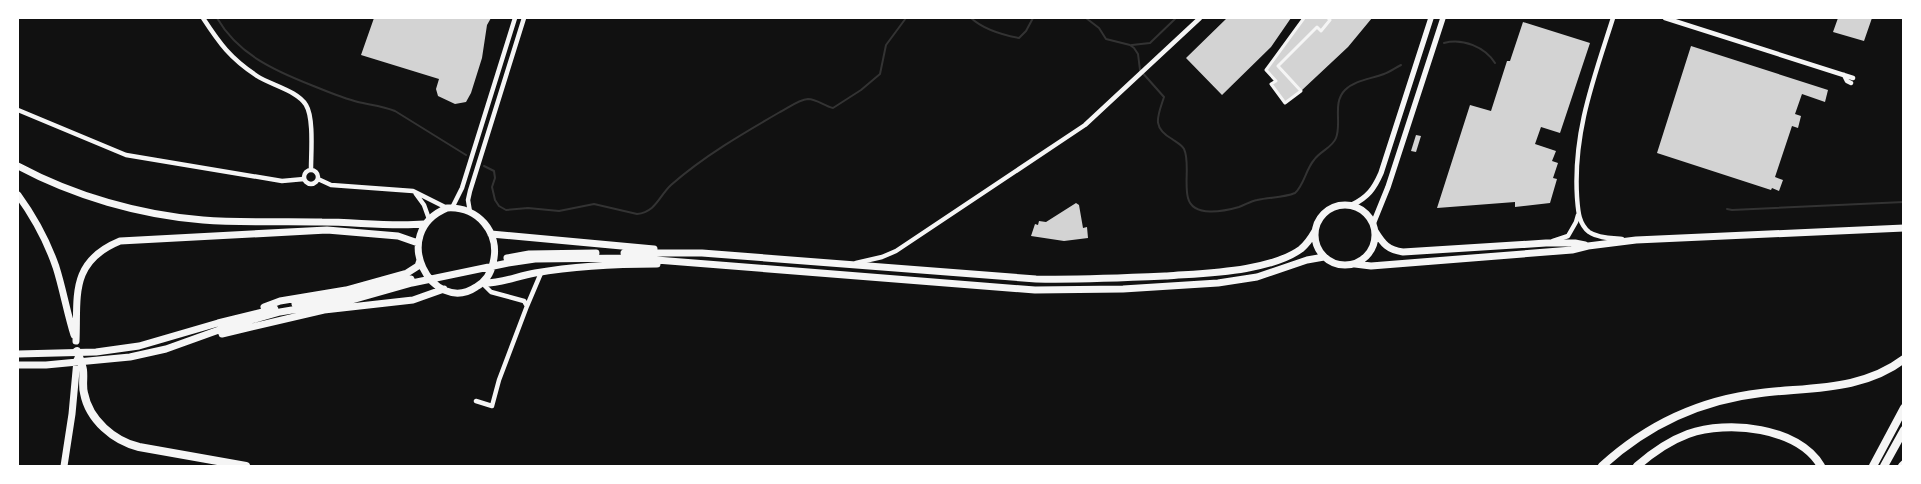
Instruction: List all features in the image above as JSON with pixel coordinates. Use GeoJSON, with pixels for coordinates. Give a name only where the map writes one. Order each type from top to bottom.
{"type":"FeatureCollection","features":[{"type":"Feature","properties":{"kind":"highway"},"geometry":{"type":"LineString","coordinates":[[77,347],[83,369],[83,390],[86,401],[93,415],[113,436],[125,443],[139,447],[246,466]]}},
{"type":"Feature","properties":{"kind":"highway"},"geometry":{"type":"LineString","coordinates":[[1602,466],[1650,429],[1670,418],[1703,405],[1735,396],[1847,384],[1866,379],[1904,360]]}},
{"type":"Feature","properties":{"kind":"highway"},"geometry":{"type":"LineString","coordinates":[[1873,466],[1904,408]]}},
{"type":"Feature","properties":{"kind":"highway"},"geometry":{"type":"LineString","coordinates":[[1637,466],[1659,448],[1689,434],[1736,427],[1762,430],[1787,439],[1809,452],[1821,466]]}},
{"type":"Feature","properties":{"kind":"highway"},"geometry":{"type":"LineString","coordinates":[[1884,466],[1904,430]]}},
{"type":"Feature","properties":{"kind":"main road"},"geometry":{"type":"LineString","coordinates":[[18,166],[81,194],[143,210],[201,220],[348,222],[404,226],[427,221]]}},
{"type":"Feature","properties":{"kind":"main road"},"geometry":{"type":"LineString","coordinates":[[18,195],[32,215],[50,251],[77,347]]}},
{"type":"Feature","properties":{"kind":"main road"},"geometry":{"type":"LineString","coordinates":[[491,234],[702,253],[1036,279],[1114,279],[1216,273],[1251,267],[1283,258],[1300,250],[1308,243],[1322,216],[1328,210],[1344,204],[1361,209],[1368,216],[1383,244],[1388,249],[1403,252],[1546,243],[1575,243],[1588,246]]}},
{"type":"Feature","properties":{"kind":"main road"},"geometry":{"type":"LineString","coordinates":[[449,208],[462,208],[470,212],[484,222],[491,234],[494,247],[494,263],[490,274],[482,283],[471,290],[450,292],[428,279],[420,260],[418,243],[420,233],[427,221],[436,212],[449,208]]}},
{"type":"Feature","properties":{"kind":"main road"},"geometry":{"type":"LineString","coordinates":[[1355,264],[1364,259],[1371,251],[1375,242],[1374,228]]}},
{"type":"Feature","properties":{"kind":"main road"},"geometry":{"type":"LineString","coordinates":[[1315,231],[1315,241],[1318,250],[1324,257],[1340,265],[1371,266],[1572,250],[1636,240],[1904,228]]}},
{"type":"Feature","properties":{"kind":"main road"},"geometry":{"type":"LineString","coordinates":[[65,463],[76,369],[76,299],[79,282],[82,273],[93,259],[113,244],[129,239],[270,234],[310,230],[398,236],[418,243]]}},
{"type":"Feature","properties":{"kind":"main road"},"geometry":{"type":"LineString","coordinates":[[218,322],[509,260],[554,253],[702,253]]}},
{"type":"Feature","properties":{"kind":"main road"},"geometry":{"type":"LineString","coordinates":[[509,260],[607,257],[1035,290],[1078,290],[1237,280],[1324,257]]}},
{"type":"Feature","properties":{"kind":"main road"},"geometry":{"type":"LineString","coordinates":[[18,354],[96,352],[139,346],[280,301],[346,290],[407,273],[418,266],[420,260]]}},
{"type":"Feature","properties":{"kind":"main road"},"geometry":{"type":"LineString","coordinates":[[482,283],[492,283],[541,272],[635,264],[702,263]]}},
{"type":"Feature","properties":{"kind":"main road"},"geometry":{"type":"LineString","coordinates":[[194,340],[230,326],[280,312],[352,300],[412,281]]}},
{"type":"Feature","properties":{"kind":"main road"},"geometry":{"type":"LineString","coordinates":[[18,365],[46,365],[130,357],[324,310],[413,300],[444,289]]}},
{"type":"Feature","properties":{"kind":"street"},"geometry":{"type":"LineString","coordinates":[[203,18],[230,56],[258,77],[299,96],[306,104],[310,115],[311,169]]}},
{"type":"Feature","properties":{"kind":"street"},"geometry":{"type":"LineString","coordinates":[[311,169],[316,172],[318,179],[331,185],[413,191],[449,208],[462,188],[515,18]]}},
{"type":"Feature","properties":{"kind":"street"},"geometry":{"type":"LineString","coordinates":[[470,212],[468,200],[470,191],[524,18]]}},
{"type":"Feature","properties":{"kind":"street"},"geometry":{"type":"LineString","coordinates":[[852,264],[890,254],[1086,126],[1200,18]]}},
{"type":"Feature","properties":{"kind":"street"},"geometry":{"type":"LineString","coordinates":[[1304,18],[1266,70],[1276,80],[1272,84],[1285,103],[1301,91],[1278,66],[1317,27],[1321,31],[1330,20],[1328,18]]}},
{"type":"Feature","properties":{"kind":"street"},"geometry":{"type":"LineString","coordinates":[[1352,205],[1368,196],[1374,189],[1381,173],[1431,18]]}},
{"type":"Feature","properties":{"kind":"street"},"geometry":{"type":"LineString","coordinates":[[1374,228],[1443,18]]}},
{"type":"Feature","properties":{"kind":"street"},"geometry":{"type":"LineString","coordinates":[[1546,243],[1568,236],[1576,222],[1578,213],[1576,177],[1581,124],[1613,18]]}},
{"type":"Feature","properties":{"kind":"street"},"geometry":{"type":"LineString","coordinates":[[1665,18],[1844,75],[1852,81]]}},
{"type":"Feature","properties":{"kind":"street"},"geometry":{"type":"LineString","coordinates":[[18,110],[132,156],[282,181],[304,179],[311,184],[318,179]]}},
{"type":"Feature","properties":{"kind":"street"},"geometry":{"type":"LineString","coordinates":[[304,179],[306,171],[311,169]]}},
{"type":"Feature","properties":{"kind":"street"},"geometry":{"type":"LineString","coordinates":[[413,191],[424,205],[427,221]]}},
{"type":"Feature","properties":{"kind":"street"},"geometry":{"type":"LineString","coordinates":[[1578,213],[1589,232],[1598,236],[1636,240]]}},
{"type":"Feature","properties":{"kind":"street"},"geometry":{"type":"LineString","coordinates":[[476,401],[492,406],[499,380],[541,272]]}},
{"type":"Feature","properties":{"kind":"street"},"geometry":{"type":"LineString","coordinates":[[482,283],[491,292],[524,301],[527,306]]}},
{"type":"Feature","properties":{"kind":"building"},"geometry":{"type":"Polygon","coordinates":[[[374,18],[491,18],[487,25],[482,58],[471,93],[466,102],[455,104],[438,96],[436,89],[439,79],[361,55],[374,18]]]}},
{"type":"Feature","properties":{"kind":"building"},"geometry":{"type":"Polygon","coordinates":[[[1227,18],[1291,18],[1271,47],[1222,95],[1186,58],[1227,18]]]}},
{"type":"Feature","properties":{"kind":"building"},"geometry":{"type":"Polygon","coordinates":[[[1304,18],[1372,18],[1348,47],[1301,91],[1285,103],[1271,84],[1276,81],[1266,70],[1304,18]]]}},
{"type":"Feature","properties":{"kind":"building"},"geometry":{"type":"Polygon","coordinates":[[[1838,18],[1872,18],[1864,41],[1833,32],[1838,18]]]}},
{"type":"Feature","properties":{"kind":"building"},"geometry":{"type":"Polygon","coordinates":[[[1523,22],[1590,43],[1560,133],[1541,127],[1535,144],[1556,151],[1552,161],[1558,163],[1553,178],[1557,179],[1550,203],[1515,207],[1515,202],[1437,208],[1470,105],[1491,111],[1507,61],[1510,61],[1523,22]]]}},
{"type":"Feature","properties":{"kind":"building"},"geometry":{"type":"Polygon","coordinates":[[[1691,46],[1828,90],[1825,102],[1802,94],[1795,114],[1801,116],[1798,128],[1792,126],[1775,177],[1783,180],[1779,191],[1657,153],[1691,46]]]}},
{"type":"Feature","properties":{"kind":"building"},"geometry":{"type":"Polygon","coordinates":[[[1416,135],[1421,136],[1416,152],[1411,151],[1416,135]]]}},
{"type":"Feature","properties":{"kind":"building"},"geometry":{"type":"Polygon","coordinates":[[[1076,203],[1079,205],[1083,228],[1087,227],[1088,238],[1064,241],[1031,236],[1035,224],[1038,225],[1039,221],[1046,222],[1076,203]]]}},
{"type":"Feature","properties":{"kind":"waterway"},"geometry":{"type":"LineString","coordinates":[[217,18],[235,42],[270,67],[340,96],[395,111],[466,155]]}},
{"type":"Feature","properties":{"kind":"waterway"},"geometry":{"type":"LineString","coordinates":[[484,166],[494,171],[495,178],[492,187],[495,200],[499,206],[506,210],[528,208],[559,211],[594,204],[637,214],[643,213],[653,207],[671,185],[697,164],[793,104],[808,99],[833,108],[861,90],[880,74],[886,45],[906,18]]}},
{"type":"Feature","properties":{"kind":"waterway"},"geometry":{"type":"LineString","coordinates":[[971,18],[994,31],[1019,38],[1026,31],[1033,18]]}},
{"type":"Feature","properties":{"kind":"waterway"},"geometry":{"type":"LineString","coordinates":[[1086,18],[1099,28],[1106,39],[1130,45],[1138,54],[1140,70],[1164,97],[1158,115],[1161,130],[1181,146],[1186,154],[1188,198],[1191,204],[1203,211],[1226,210],[1262,199],[1295,193],[1301,186],[1311,164],[1336,138],[1338,132],[1339,101],[1345,90],[1353,84],[1386,73],[1401,65]]}},
{"type":"Feature","properties":{"kind":"waterway"},"geometry":{"type":"LineString","coordinates":[[1132,45],[1150,43],[1176,18]]}},
{"type":"Feature","properties":{"kind":"waterway"},"geometry":{"type":"LineString","coordinates":[[1444,43],[1459,42],[1473,45],[1485,52],[1495,63]]}},
{"type":"Feature","properties":{"kind":"waterway"},"geometry":{"type":"LineString","coordinates":[[1727,209],[1904,202]]}}]}
